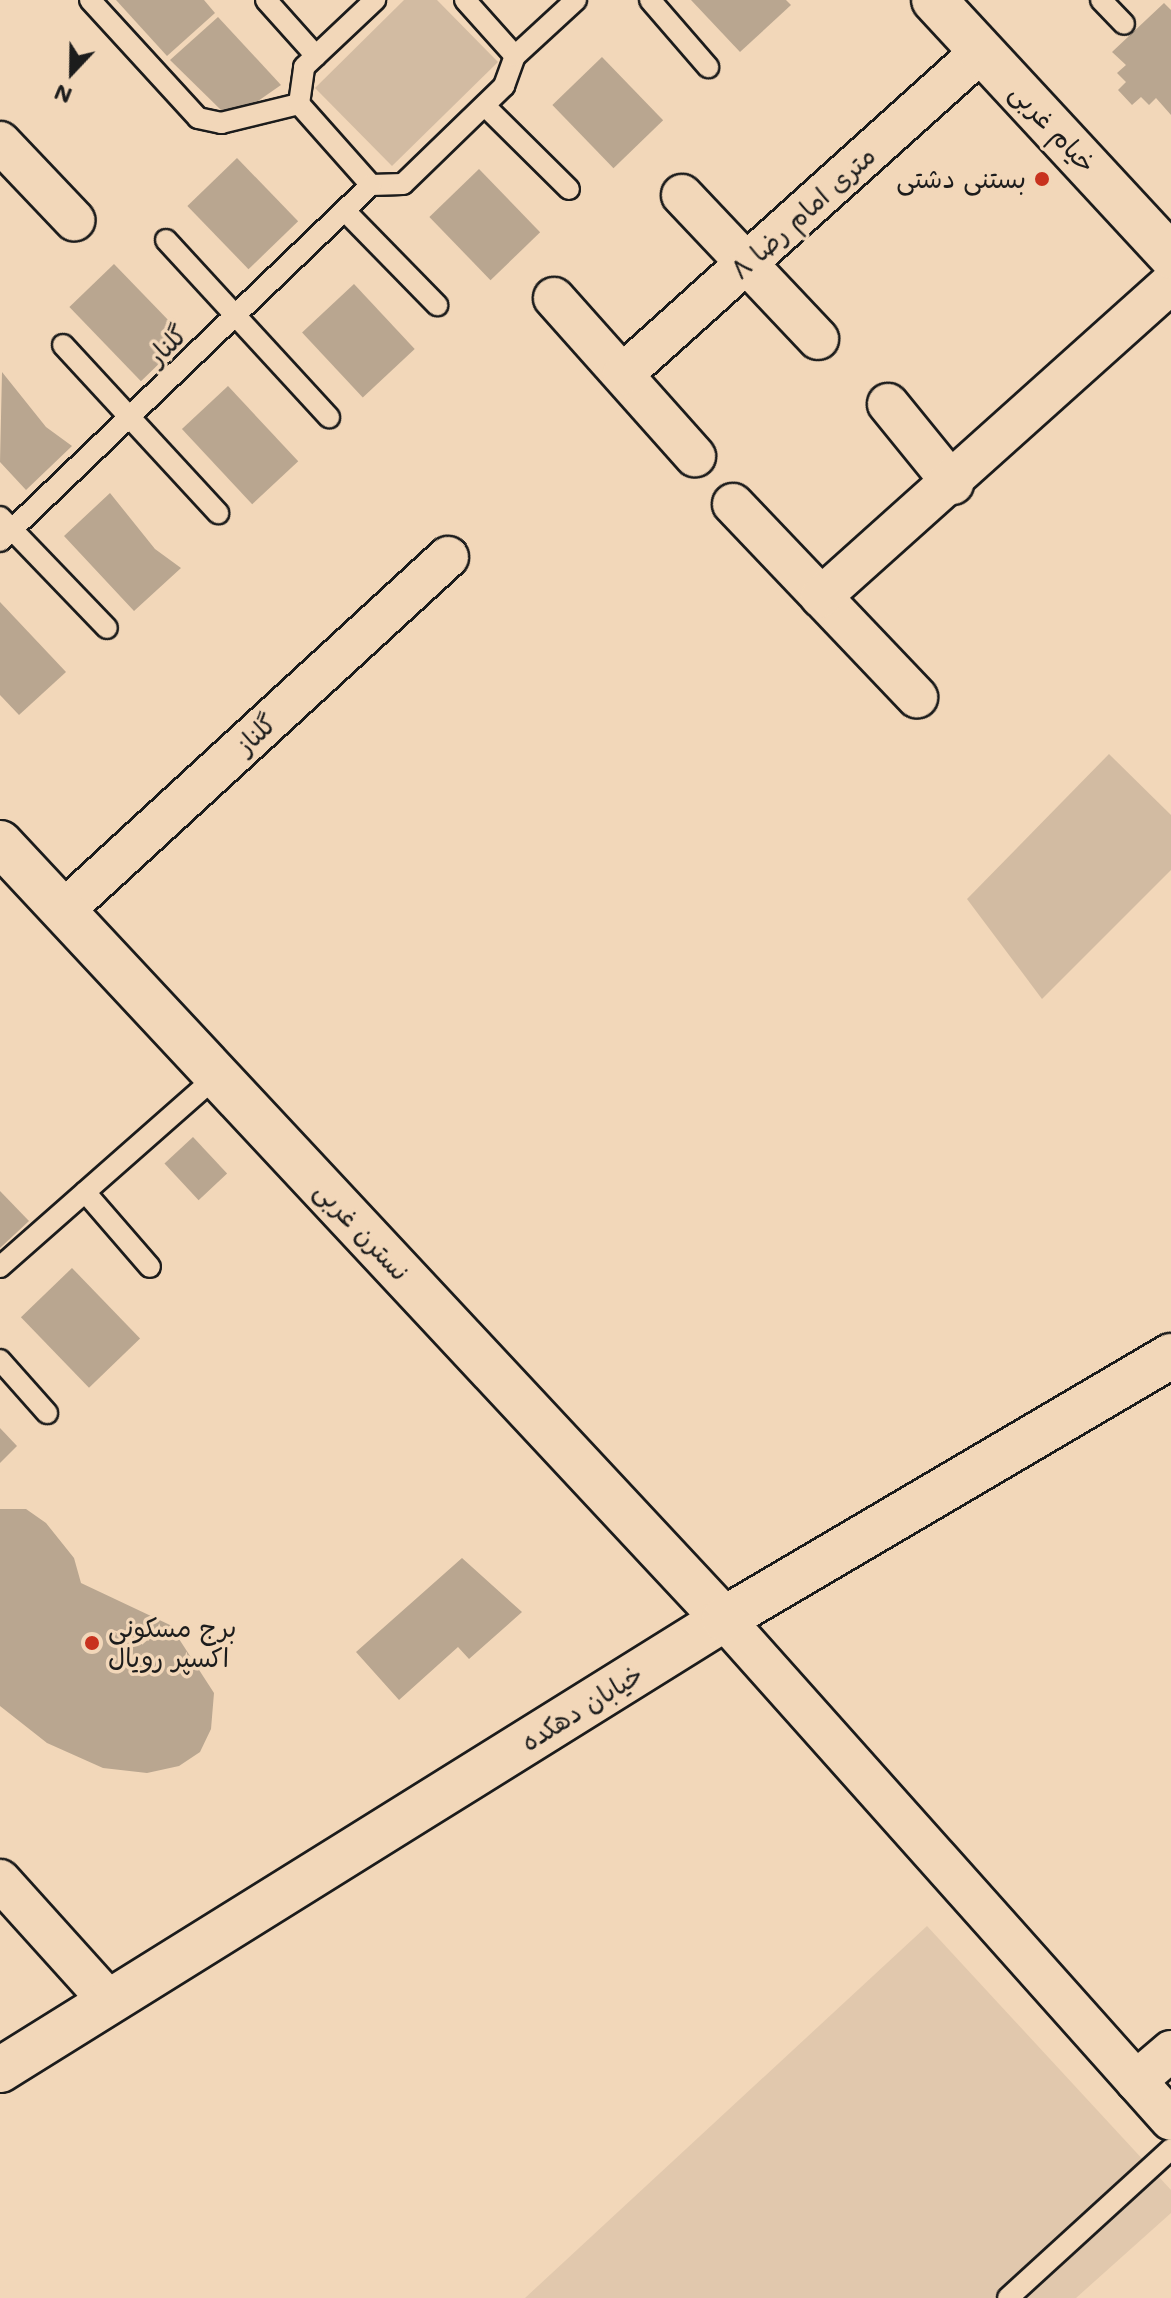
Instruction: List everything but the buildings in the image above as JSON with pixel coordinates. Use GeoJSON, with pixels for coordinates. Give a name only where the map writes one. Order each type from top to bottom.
{"type":"FeatureCollection","features":[{"type":"Feature","properties":{"kind":"street","name":"خیام غربی"},"geometry":{"type":"LineString","coordinates":[[934,0],[1171,256]]}},
{"type":"Feature","properties":{"kind":"street","name":"۸ متری امام رضا"},"geometry":{"type":"LineString","coordinates":[[623,374],[982,51]]}},
{"type":"Feature","properties":{"kind":"street"},"geometry":{"type":"LineString","coordinates":[[3,150],[74,220]]}},
{"type":"Feature","properties":{"kind":"street"},"geometry":{"type":"LineString","coordinates":[[682,195],[818,339]]}},
{"type":"Feature","properties":{"kind":"street"},"geometry":{"type":"LineString","coordinates":[[821,597],[953,484],[1171,283]]}},
{"type":"Feature","properties":{"kind":"street"},"geometry":{"type":"LineString","coordinates":[[554,298],[695,456]]}},
{"type":"Feature","properties":{"kind":"street"},"geometry":{"type":"LineString","coordinates":[[888,404],[953,484]]}},
{"type":"Feature","properties":{"kind":"street"},"geometry":{"type":"LineString","coordinates":[[733,504],[917,697]]}},
{"type":"Feature","properties":{"kind":"street","name":"گلناز"},"geometry":{"type":"LineString","coordinates":[[63,911],[448,557]]}},
{"type":"Feature","properties":{"kind":"street","name":"نسترن غربی"},"geometry":{"type":"LineString","coordinates":[[6,860],[63,911],[724,1619]]}},
{"type":"Feature","properties":{"kind":"street","name":"خیابان دهکده"},"geometry":{"type":"LineString","coordinates":[[0,2070],[724,1619],[1171,1356]]}},
{"type":"Feature","properties":{"kind":"street"},"geometry":{"type":"LineString","coordinates":[[724,1619],[1171,2120]]}},
{"type":"Feature","properties":{"kind":"street"},"geometry":{"type":"LineString","coordinates":[[0,1880],[110,2002]]}},
{"type":"Feature","properties":{"kind":"street"},"geometry":{"type":"LineString","coordinates":[[1136,2081],[1171,2051]]}},
{"type":"Feature","properties":{"kind":"lane"},"geometry":{"type":"LineString","coordinates":[[90,0],[198,118],[221,123],[299,104]]}},
{"type":"Feature","properties":{"kind":"lane"},"geometry":{"type":"LineString","coordinates":[[266,0],[316,56]]}},
{"type":"Feature","properties":{"kind":"lane"},"geometry":{"type":"LineString","coordinates":[[375,0],[304,67],[299,104],[371,185],[403,184],[504,86],[515,56],[576,0]]}},
{"type":"Feature","properties":{"kind":"lane"},"geometry":{"type":"LineString","coordinates":[[465,0],[515,56]]}},
{"type":"Feature","properties":{"kind":"lane"},"geometry":{"type":"LineString","coordinates":[[650,0],[708,67]]}},
{"type":"Feature","properties":{"kind":"lane"},"geometry":{"type":"LineString","coordinates":[[1101,0],[1124,24]]}},
{"type":"Feature","properties":{"kind":"lane"},"geometry":{"type":"LineString","coordinates":[[485,106],[569,189]]}},
{"type":"Feature","properties":{"kind":"lane","name":"گلنار"},"geometry":{"type":"LineString","coordinates":[[4,529],[129,418],[371,185]]}},
{"type":"Feature","properties":{"kind":"lane"},"geometry":{"type":"LineString","coordinates":[[345,211],[437,305]]}},
{"type":"Feature","properties":{"kind":"lane"},"geometry":{"type":"LineString","coordinates":[[166,240],[329,417]]}},
{"type":"Feature","properties":{"kind":"lane"},"geometry":{"type":"LineString","coordinates":[[63,345],[218,513]]}},
{"type":"Feature","properties":{"kind":"lane"},"geometry":{"type":"LineString","coordinates":[[4,529],[107,628]]}},
{"type":"Feature","properties":{"kind":"lane"},"geometry":{"type":"LineString","coordinates":[[0,1267],[217,1076]]}},
{"type":"Feature","properties":{"kind":"lane"},"geometry":{"type":"LineString","coordinates":[[85,1192],[150,1267]]}},
{"type":"Feature","properties":{"kind":"lane"},"geometry":{"type":"LineString","coordinates":[[0,1360],[47,1413]]}},
{"type":"Feature","properties":{"kind":"lane"},"geometry":{"type":"LineString","coordinates":[[1008,2298],[1171,2149]]}},
{"type":"Feature","properties":{"kind":"shaded area"},"geometry":{"type":"Polygon","coordinates":[[[404,0],[437,0],[498,62],[392,166],[315,88],[404,0]]]}},
{"type":"Feature","properties":{"kind":"shaded area"},"geometry":{"type":"Polygon","coordinates":[[[1109,754],[1171,815],[1171,870],[1042,999],[967,899],[1109,754]]]}},
{"type":"Feature","properties":{"kind":"shaded area"},"geometry":{"type":"Polygon","coordinates":[[[927,1926],[1171,2190],[1171,2213],[1076,2298],[525,2298],[927,1926]]]}},
{"type":"Feature","properties":{"kind":"place","name":"بستنی دشتی"},"geometry":{"type":"Point","coordinates":[1042,179]}},
{"type":"Feature","properties":{"kind":"place","name":"برج مسکونی اکسپر رویال"},"geometry":{"type":"Point","coordinates":[92,1643]}}]}
